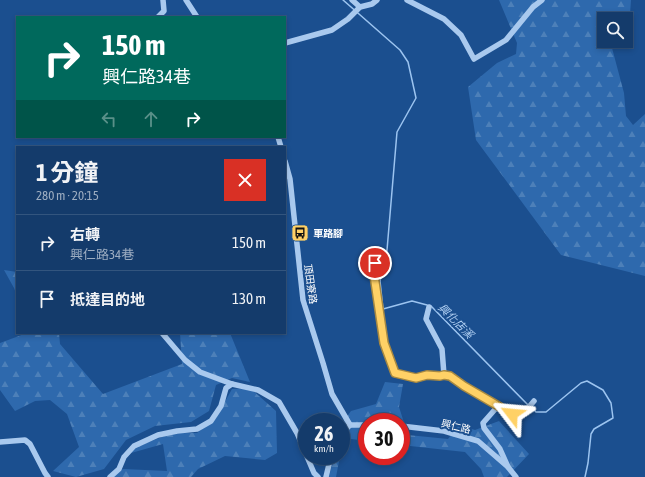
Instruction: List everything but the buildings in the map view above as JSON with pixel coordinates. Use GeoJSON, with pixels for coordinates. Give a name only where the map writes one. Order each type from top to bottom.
{"type":"FeatureCollection","features":[{"type":"Feature","properties":{"kind":"street"},"geometry":{"type":"LineString","coordinates":[[159,16],[164,11],[163,0]]}},
{"type":"Feature","properties":{"kind":"street"},"geometry":{"type":"LineString","coordinates":[[186,0],[196,16]]}},
{"type":"Feature","properties":{"kind":"street"},"geometry":{"type":"LineString","coordinates":[[352,0],[360,6]]}},
{"type":"Feature","properties":{"kind":"street"},"geometry":{"type":"LineString","coordinates":[[286,43],[332,30],[348,19],[360,6],[372,4],[377,0]]}},
{"type":"Feature","properties":{"kind":"street"},"geometry":{"type":"LineString","coordinates":[[407,0],[444,19],[461,35],[474,59],[506,40],[533,7],[542,0]]}},
{"type":"Feature","properties":{"kind":"street","name":"頂田寮路"},"geometry":{"type":"LineString","coordinates":[[286,167],[303,300],[332,394],[343,413]]}},
{"type":"Feature","properties":{"kind":"street"},"geometry":{"type":"LineString","coordinates":[[375,263],[374,275],[384,343],[395,373],[416,378],[427,375],[450,376],[464,386],[512,414],[529,407],[534,401]]}},
{"type":"Feature","properties":{"kind":"street"},"geometry":{"type":"LineString","coordinates":[[429,307],[426,319],[442,348],[444,375]]}},
{"type":"Feature","properties":{"kind":"street"},"geometry":{"type":"LineString","coordinates":[[163,334],[185,360],[200,372],[232,384],[258,390],[279,402],[297,433],[314,473],[318,477]]}},
{"type":"Feature","properties":{"kind":"street"},"geometry":{"type":"LineString","coordinates":[[110,477],[119,469],[124,458],[134,446],[158,435],[177,431],[196,430],[211,421],[221,406],[226,388],[232,384]]}},
{"type":"Feature","properties":{"kind":"street"},"geometry":{"type":"LineString","coordinates":[[498,406],[483,423],[484,428],[500,449],[508,467]]}},
{"type":"Feature","properties":{"kind":"street"},"geometry":{"type":"LineString","coordinates":[[350,425],[358,425]]}},
{"type":"Feature","properties":{"kind":"street","name":"興仁路"},"geometry":{"type":"LineString","coordinates":[[410,427],[444,431],[478,441],[508,467],[516,477]]}},
{"type":"Feature","properties":{"kind":"street"},"geometry":{"type":"LineString","coordinates":[[0,442],[25,440],[30,444],[44,473],[48,477]]}},
{"type":"Feature","properties":{"kind":"street"},"geometry":{"type":"LineString","coordinates":[[326,477],[329,465]]}},
{"type":"Feature","properties":{"kind":"green space"},"geometry":{"type":"Polygon","coordinates":[[[499,0],[631,0],[630,12],[597,12],[597,48],[612,48],[624,93],[626,116],[633,125],[645,114],[645,276],[561,255],[476,140],[468,87],[497,63],[516,54],[517,43],[499,0]]]}},
{"type":"Feature","properties":{"kind":"green space"},"geometry":{"type":"Polygon","coordinates":[[[4,270],[16,272],[16,293],[4,270]]]}},
{"type":"Feature","properties":{"kind":"green space"},"geometry":{"type":"Polygon","coordinates":[[[24,334],[59,334],[60,344],[103,394],[182,364],[180,334],[230,334],[250,382],[232,378],[216,385],[209,411],[191,422],[155,426],[126,440],[104,469],[76,477],[53,471],[79,447],[67,414],[50,400],[35,401],[15,411],[0,390],[0,343],[24,334]]]}},
{"type":"Feature","properties":{"kind":"green space"},"geometry":{"type":"Polygon","coordinates":[[[385,382],[403,384],[399,407],[401,413],[358,413],[358,440],[350,439],[350,413],[351,411],[376,404],[385,382]]]}},
{"type":"Feature","properties":{"kind":"green space"},"geometry":{"type":"Polygon","coordinates":[[[250,388],[276,411],[277,453],[265,460],[225,456],[198,469],[191,477],[108,477],[123,469],[167,471],[163,444],[131,453],[135,447],[173,433],[197,433],[216,418],[232,389],[250,388]]]}},
{"type":"Feature","properties":{"kind":"green space"},"geometry":{"type":"Polygon","coordinates":[[[499,421],[529,454],[507,477],[484,477],[481,469],[465,452],[410,446],[410,435],[448,439],[459,425],[475,430],[499,421]]]}},
{"type":"Feature","properties":{"kind":"green space"},"geometry":{"type":"Polygon","coordinates":[[[332,465],[338,465],[336,477],[329,477],[332,465]]]}},
{"type":"Feature","properties":{"kind":"waterway","name":"興化店溪"},"geometry":{"type":"LineString","coordinates":[[343,0],[400,50],[408,62],[416,98],[397,132],[387,250],[380,281],[383,309],[412,301],[427,305]]}},
{"type":"Feature","properties":{"kind":"waterway","name":"興化店溪"},"geometry":{"type":"LineString","coordinates":[[431,306],[528,405]]}},
{"type":"Feature","properties":{"kind":"waterway","name":"興化店溪"},"geometry":{"type":"LineString","coordinates":[[531,407],[536,412],[546,412],[581,383],[587,381],[603,390],[611,403],[613,418],[594,429],[591,434],[585,477]]}},
{"type":"Feature","properties":{"kind":"place","name":"車路腳"},"geometry":{"type":"Point","coordinates":[300,233]}},
{"type":"Feature","properties":{"kind":"route"},"geometry":{"type":"LineString","coordinates":[[375,263],[374,275],[384,343],[395,373],[416,378],[427,375],[450,376],[464,386],[512,414]]}}]}
